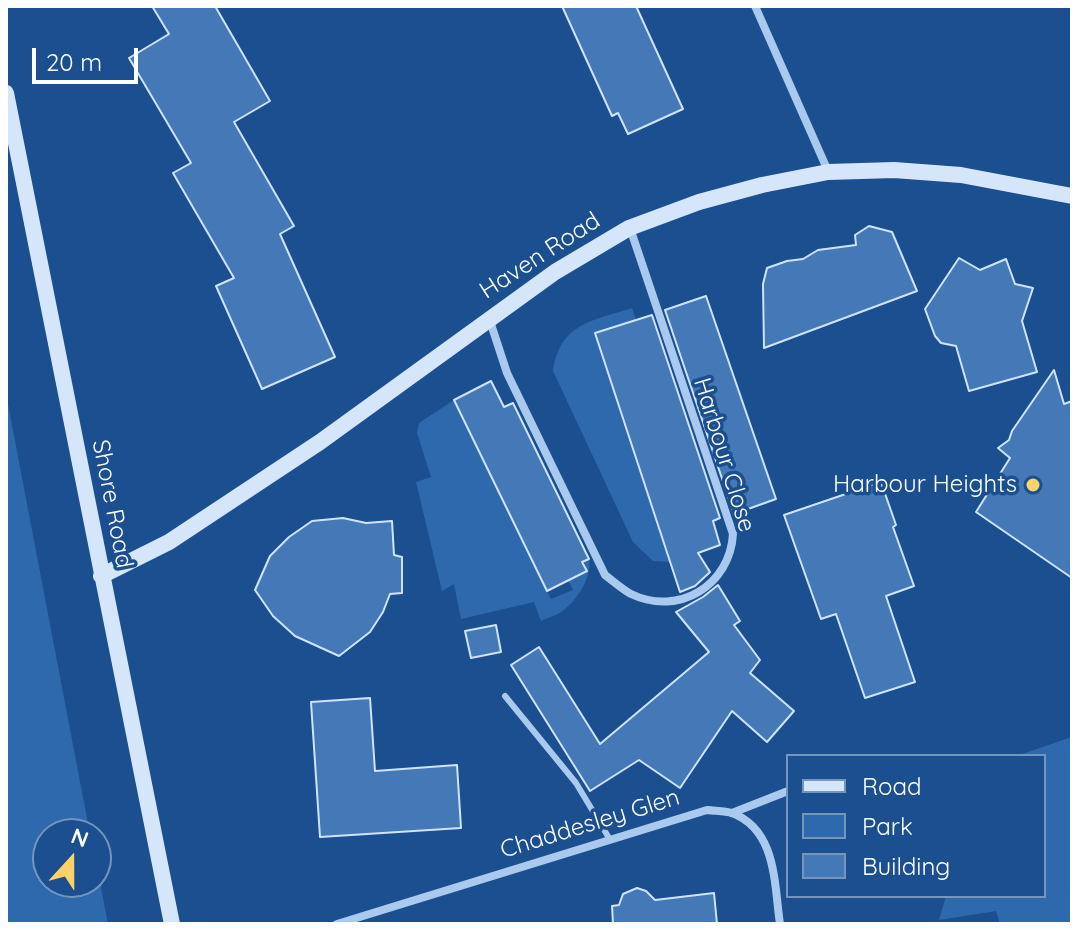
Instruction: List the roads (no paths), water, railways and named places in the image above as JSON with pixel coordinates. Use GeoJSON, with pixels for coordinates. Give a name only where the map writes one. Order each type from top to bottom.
{"type":"FeatureCollection","features":[{"type":"Feature","properties":{"kind":"main road","name":"Shore Road"},"geometry":{"type":"LineString","coordinates":[[6,93],[172,924]]}},
{"type":"Feature","properties":{"kind":"main road","name":"Haven Road"},"geometry":{"type":"LineString","coordinates":[[101,576],[169,542],[320,442],[555,272],[629,228],[699,202],[828,172],[894,170],[961,175],[1072,196]]}},
{"type":"Feature","properties":{"kind":"street"},"geometry":{"type":"LineString","coordinates":[[755,6],[828,172]]}},
{"type":"Feature","properties":{"kind":"street","name":"Harbour Close"},"geometry":{"type":"LineString","coordinates":[[489,318],[507,373],[605,575],[632,595],[650,599],[671,601],[702,590],[724,568],[732,552],[733,534],[629,228]]}},
{"type":"Feature","properties":{"kind":"street","name":"Chaddesley Glen"},"geometry":{"type":"LineString","coordinates":[[337,924],[609,838],[707,810],[732,813],[786,792]]}},
{"type":"Feature","properties":{"kind":"street"},"geometry":{"type":"LineString","coordinates":[[732,813],[758,829],[770,852],[780,924]]}},
{"type":"Feature","properties":{"kind":"lane"},"geometry":{"type":"LineString","coordinates":[[505,696],[576,783],[609,838]]}},
{"type":"Feature","properties":{"kind":"place","name":"Harbour Heights"},"geometry":{"type":"Point","coordinates":[1033,485]}}]}
